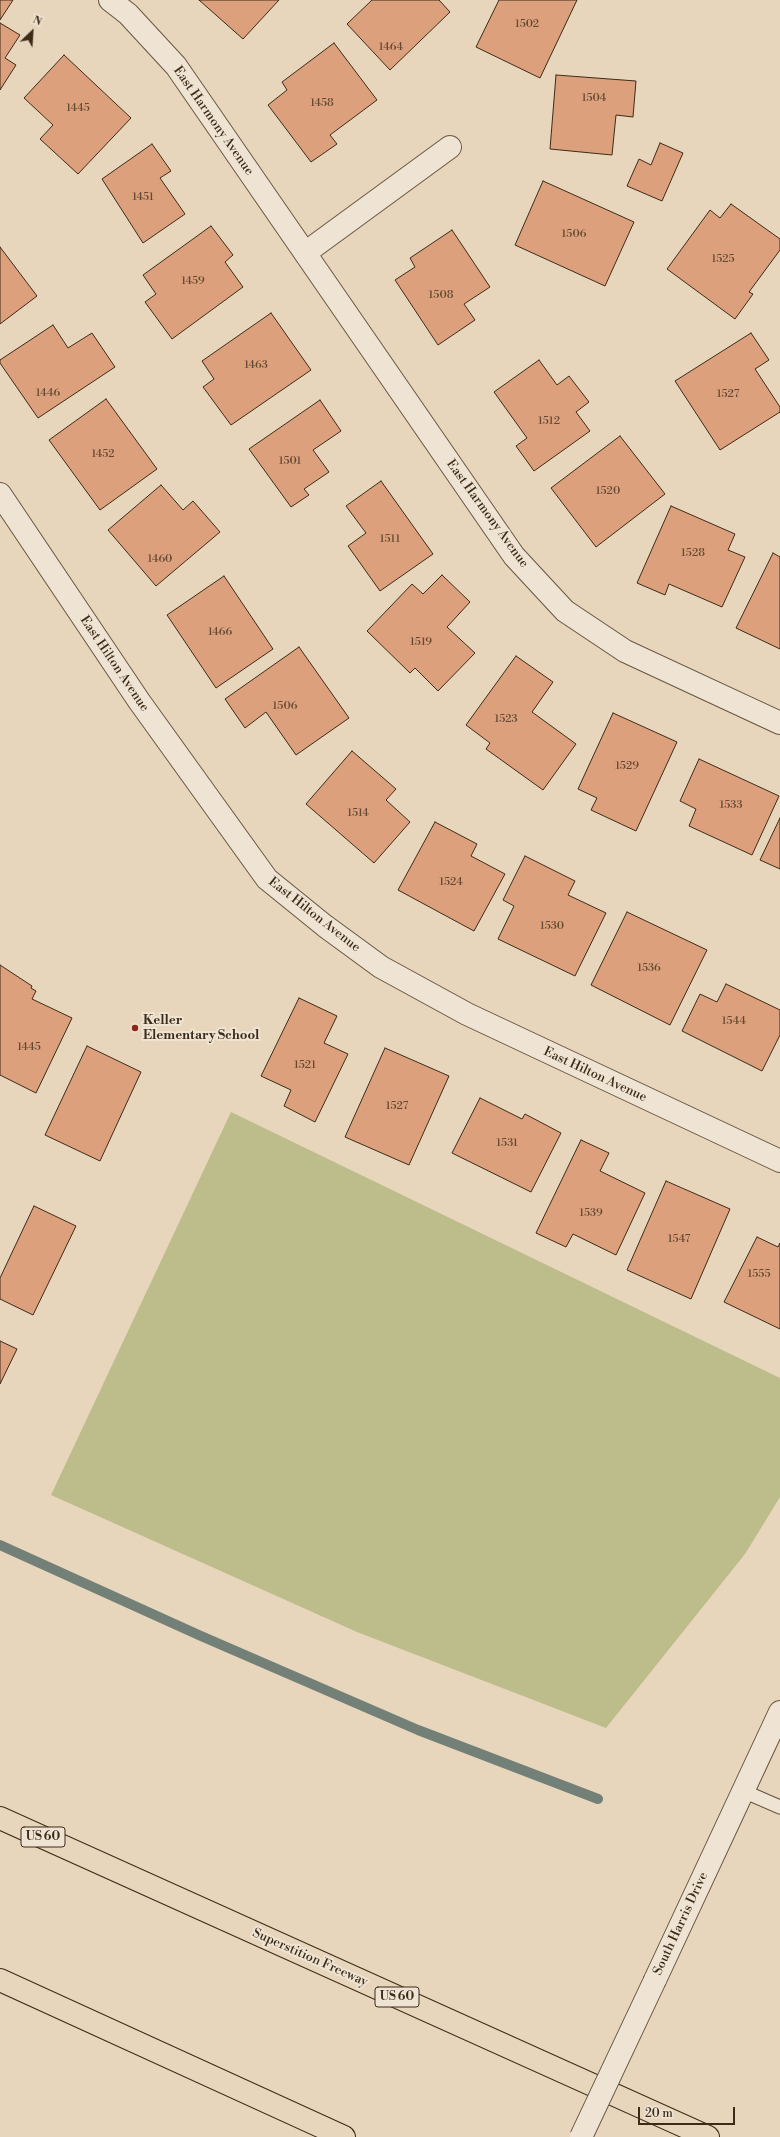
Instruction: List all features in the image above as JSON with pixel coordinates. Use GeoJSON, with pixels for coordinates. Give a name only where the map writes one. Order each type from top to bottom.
{"type":"FeatureCollection","features":[{"type":"Feature","properties":{"kind":"highway"},"geometry":{"type":"LineString","coordinates":[[0,1812],[86,1857]]}},
{"type":"Feature","properties":{"kind":"highway","name":"Superstition Freeway"},"geometry":{"type":"LineString","coordinates":[[0,1818],[708,2137]]}},
{"type":"Feature","properties":{"kind":"highway"},"geometry":{"type":"LineString","coordinates":[[0,1980],[344,2137]]}},
{"type":"Feature","properties":{"kind":"street","name":"East Harmony Avenue"},"geometry":{"type":"LineString","coordinates":[[110,0],[128,14],[176,66],[514,556],[565,611],[624,651],[780,723]]}},
{"type":"Feature","properties":{"kind":"street"},"geometry":{"type":"LineString","coordinates":[[305,253],[450,147]]}},
{"type":"Feature","properties":{"kind":"street","name":"East Hilton Avenue"},"geometry":{"type":"LineString","coordinates":[[0,494],[139,701],[267,879],[325,926],[381,967],[467,1014],[780,1161]]}},
{"type":"Feature","properties":{"kind":"street","name":"South Harris Drive"},"geometry":{"type":"LineString","coordinates":[[581,2137],[780,1712]]}},
{"type":"Feature","properties":{"kind":"lane"},"geometry":{"type":"LineString","coordinates":[[743,1791],[780,1807]]}},
{"type":"Feature","properties":{"kind":"shaded area"},"geometry":{"type":"Polygon","coordinates":[[[231,1112],[780,1378],[780,1497],[745,1554],[606,1728],[357,1632],[51,1495],[231,1112]]]}},
{"type":"Feature","properties":{"kind":"building"},"geometry":{"type":"Polygon","coordinates":[[[0,0],[13,0],[0,20],[0,0]]]}},
{"type":"Feature","properties":{"kind":"building"},"geometry":{"type":"Polygon","coordinates":[[[199,0],[279,0],[243,39],[199,0]]]}},
{"type":"Feature","properties":{"kind":"building"},"geometry":{"type":"Polygon","coordinates":[[[372,0],[439,0],[450,12],[390,70],[347,24],[372,0]]]}},
{"type":"Feature","properties":{"kind":"building"},"geometry":{"type":"Polygon","coordinates":[[[499,0],[577,0],[540,78],[476,47],[499,0]]]}},
{"type":"Feature","properties":{"kind":"building"},"geometry":{"type":"Polygon","coordinates":[[[0,23],[20,35],[5,58],[16,65],[0,90],[0,23]]]}},
{"type":"Feature","properties":{"kind":"building"},"geometry":{"type":"Polygon","coordinates":[[[334,43],[377,100],[330,135],[337,144],[311,162],[268,105],[287,90],[282,82],[334,43]]]}},
{"type":"Feature","properties":{"kind":"building"},"geometry":{"type":"Polygon","coordinates":[[[64,55],[131,118],[78,174],[40,139],[53,125],[24,98],[64,55]]]}},
{"type":"Feature","properties":{"kind":"building"},"geometry":{"type":"Polygon","coordinates":[[[556,75],[636,81],[633,117],[616,115],[612,155],[550,149],[556,75]]]}},
{"type":"Feature","properties":{"kind":"building"},"geometry":{"type":"Polygon","coordinates":[[[660,143],[683,153],[662,201],[627,186],[639,159],[651,165],[660,143]]]}},
{"type":"Feature","properties":{"kind":"building"},"geometry":{"type":"Polygon","coordinates":[[[152,144],[171,171],[160,178],[185,214],[143,243],[102,179],[152,144]]]}},
{"type":"Feature","properties":{"kind":"building"},"geometry":{"type":"Polygon","coordinates":[[[543,181],[634,222],[605,286],[515,245],[543,181]]]}},
{"type":"Feature","properties":{"kind":"building"},"geometry":{"type":"Polygon","coordinates":[[[731,204],[780,239],[780,250],[749,292],[753,294],[735,319],[667,269],[710,210],[720,218],[731,204]]]}},
{"type":"Feature","properties":{"kind":"building"},"geometry":{"type":"Polygon","coordinates":[[[211,226],[233,255],[225,262],[243,287],[172,339],[145,302],[156,294],[143,275],[211,226]]]}},
{"type":"Feature","properties":{"kind":"building"},"geometry":{"type":"Polygon","coordinates":[[[452,230],[490,287],[464,304],[475,320],[438,345],[395,280],[415,267],[410,258],[452,230]]]}},
{"type":"Feature","properties":{"kind":"building"},"geometry":{"type":"Polygon","coordinates":[[[0,247],[37,296],[0,324],[0,247]]]}},
{"type":"Feature","properties":{"kind":"building"},"geometry":{"type":"Polygon","coordinates":[[[271,313],[311,370],[231,425],[203,387],[214,379],[202,361],[271,313]]]}},
{"type":"Feature","properties":{"kind":"building"},"geometry":{"type":"Polygon","coordinates":[[[53,325],[68,348],[92,333],[115,367],[38,418],[0,363],[0,360],[53,325]]]}},
{"type":"Feature","properties":{"kind":"building"},"geometry":{"type":"Polygon","coordinates":[[[751,333],[769,360],[755,369],[780,407],[780,412],[720,450],[675,381],[751,333]]]}},
{"type":"Feature","properties":{"kind":"building"},"geometry":{"type":"Polygon","coordinates":[[[539,360],[557,385],[569,376],[589,402],[576,412],[590,431],[534,471],[516,446],[527,438],[494,392],[539,360]]]}},
{"type":"Feature","properties":{"kind":"building"},"geometry":{"type":"Polygon","coordinates":[[[106,399],[157,469],[100,510],[49,440],[106,399]]]}},
{"type":"Feature","properties":{"kind":"building"},"geometry":{"type":"Polygon","coordinates":[[[320,400],[341,431],[313,450],[329,472],[304,489],[309,495],[291,507],[249,449],[320,400]]]}},
{"type":"Feature","properties":{"kind":"building"},"geometry":{"type":"Polygon","coordinates":[[[620,436],[665,494],[596,547],[551,488],[620,436]]]}},
{"type":"Feature","properties":{"kind":"building"},"geometry":{"type":"Polygon","coordinates":[[[381,481],[433,554],[380,591],[348,546],[366,533],[346,506],[381,481]]]}},
{"type":"Feature","properties":{"kind":"building"},"geometry":{"type":"Polygon","coordinates":[[[161,485],[183,510],[193,501],[220,532],[156,586],[108,530],[161,485]]]}},
{"type":"Feature","properties":{"kind":"building"},"geometry":{"type":"Polygon","coordinates":[[[671,506],[735,534],[728,550],[745,557],[722,607],[669,584],[665,595],[637,583],[671,506]]]}},
{"type":"Feature","properties":{"kind":"building"},"geometry":{"type":"Polygon","coordinates":[[[773,553],[780,557],[780,649],[736,628],[773,553]]]}},
{"type":"Feature","properties":{"kind":"building"},"geometry":{"type":"Polygon","coordinates":[[[442,575],[470,602],[447,627],[475,653],[438,691],[415,668],[410,673],[367,631],[412,584],[423,594],[442,575]]]}},
{"type":"Feature","properties":{"kind":"building"},"geometry":{"type":"Polygon","coordinates":[[[224,576],[273,649],[216,688],[167,615],[224,576]]]}},
{"type":"Feature","properties":{"kind":"building"},"geometry":{"type":"Polygon","coordinates":[[[299,647],[349,718],[296,755],[266,712],[245,728],[225,699],[299,647]]]}},
{"type":"Feature","properties":{"kind":"building"},"geometry":{"type":"Polygon","coordinates":[[[516,656],[553,682],[532,712],[576,744],[543,790],[486,749],[490,743],[466,725],[516,656]]]}},
{"type":"Feature","properties":{"kind":"building"},"geometry":{"type":"Polygon","coordinates":[[[613,713],[677,742],[636,831],[591,810],[597,798],[578,789],[613,713]]]}},
{"type":"Feature","properties":{"kind":"building"},"geometry":{"type":"Polygon","coordinates":[[[352,751],[396,789],[386,800],[410,822],[374,863],[306,804],[352,751]]]}},
{"type":"Feature","properties":{"kind":"building"},"geometry":{"type":"Polygon","coordinates":[[[699,759],[779,796],[752,855],[689,826],[696,809],[680,801],[699,759]]]}},
{"type":"Feature","properties":{"kind":"building"},"geometry":{"type":"Polygon","coordinates":[[[780,818],[780,869],[760,860],[780,818]]]}},
{"type":"Feature","properties":{"kind":"building"},"geometry":{"type":"Polygon","coordinates":[[[435,822],[477,844],[471,856],[505,874],[474,931],[398,890],[435,822]]]}},
{"type":"Feature","properties":{"kind":"building"},"geometry":{"type":"Polygon","coordinates":[[[525,856],[575,881],[568,895],[606,913],[575,976],[498,939],[514,906],[503,900],[525,856]]]}},
{"type":"Feature","properties":{"kind":"building"},"geometry":{"type":"Polygon","coordinates":[[[627,912],[707,950],[670,1025],[591,985],[627,912]]]}},
{"type":"Feature","properties":{"kind":"building"},"geometry":{"type":"Polygon","coordinates":[[[0,965],[32,986],[31,988],[36,991],[32,999],[72,1018],[36,1093],[0,1075],[0,965]]]}},
{"type":"Feature","properties":{"kind":"building"},"geometry":{"type":"Polygon","coordinates":[[[726,984],[780,1010],[780,1035],[762,1071],[682,1031],[700,994],[717,1002],[726,984]]]}},
{"type":"Feature","properties":{"kind":"building"},"geometry":{"type":"Polygon","coordinates":[[[299,998],[337,1016],[324,1043],[348,1054],[315,1122],[284,1106],[291,1090],[261,1076],[299,998]]]}},
{"type":"Feature","properties":{"kind":"building"},"geometry":{"type":"Polygon","coordinates":[[[87,1046],[141,1072],[100,1161],[45,1135],[87,1046]]]}},
{"type":"Feature","properties":{"kind":"building"},"geometry":{"type":"Polygon","coordinates":[[[385,1048],[449,1076],[409,1165],[345,1137],[385,1048]]]}},
{"type":"Feature","properties":{"kind":"building"},"geometry":{"type":"Polygon","coordinates":[[[480,1098],[522,1119],[525,1114],[561,1133],[531,1192],[452,1153],[480,1098]]]}},
{"type":"Feature","properties":{"kind":"building"},"geometry":{"type":"Polygon","coordinates":[[[581,1140],[609,1153],[600,1171],[645,1193],[616,1255],[573,1234],[566,1247],[536,1233],[581,1140]]]}},
{"type":"Feature","properties":{"kind":"building"},"geometry":{"type":"Polygon","coordinates":[[[666,1181],[730,1209],[691,1299],[627,1270],[666,1181]]]}},
{"type":"Feature","properties":{"kind":"building"},"geometry":{"type":"Polygon","coordinates":[[[34,1206],[76,1226],[33,1315],[0,1299],[0,1278],[34,1206]]]}},
{"type":"Feature","properties":{"kind":"building"},"geometry":{"type":"Polygon","coordinates":[[[757,1237],[778,1247],[780,1243],[780,1329],[724,1302],[757,1237]]]}},
{"type":"Feature","properties":{"kind":"building"},"geometry":{"type":"Polygon","coordinates":[[[0,1341],[17,1349],[0,1384],[0,1341]]]}},
{"type":"Feature","properties":{"kind":"waterway"},"geometry":{"type":"LineString","coordinates":[[0,1545],[201,1636],[418,1730],[598,1799]]}},
{"type":"Feature","properties":{"kind":"place","name":"Keller Elementary School"},"geometry":{"type":"Point","coordinates":[135,1028]}}]}
